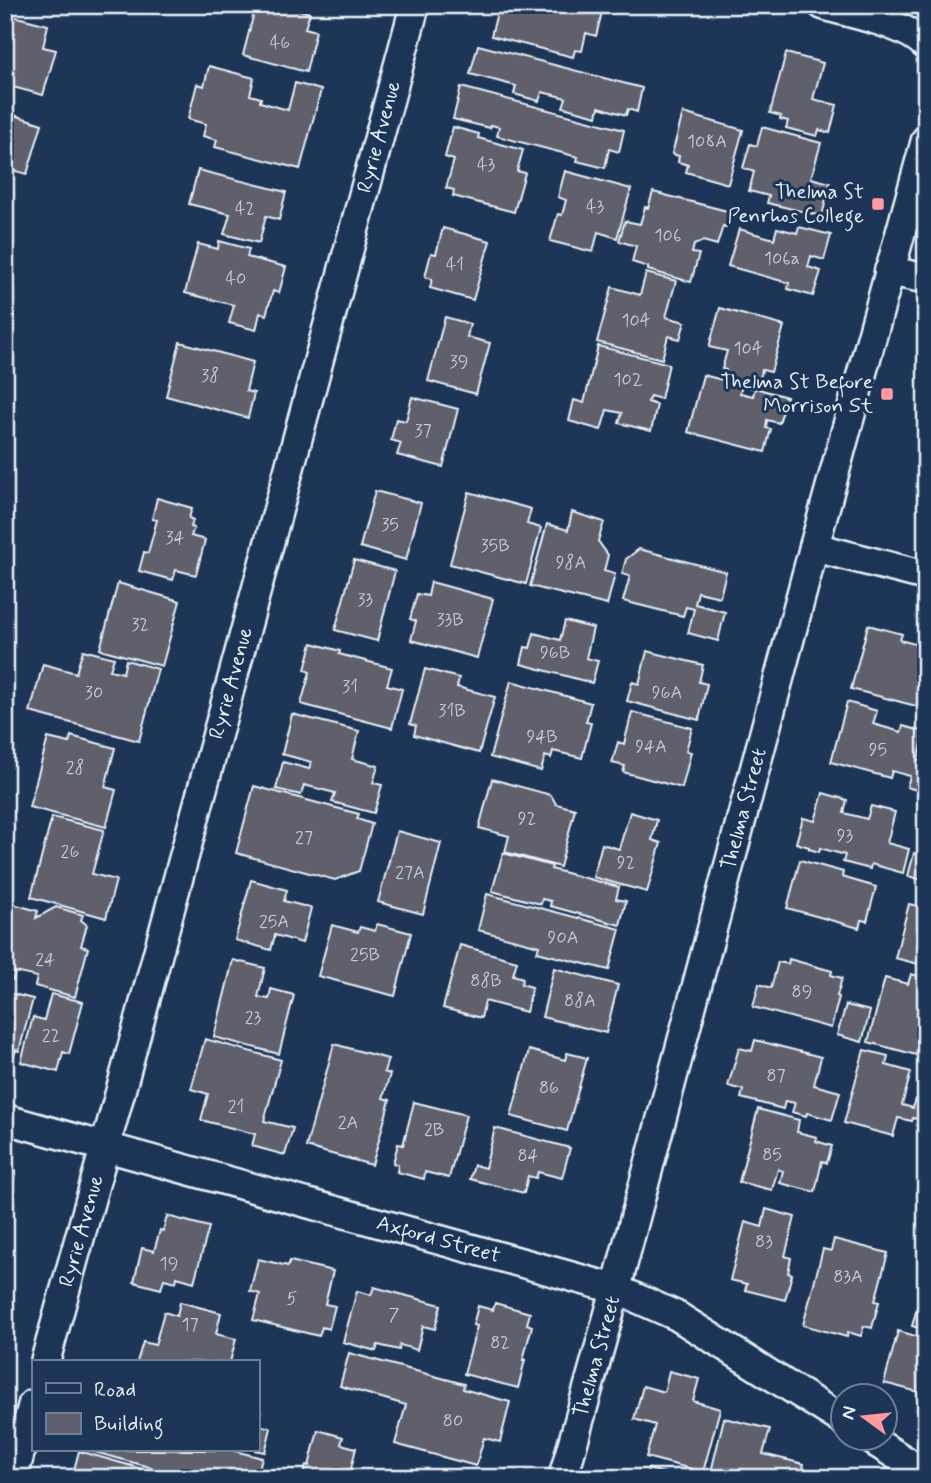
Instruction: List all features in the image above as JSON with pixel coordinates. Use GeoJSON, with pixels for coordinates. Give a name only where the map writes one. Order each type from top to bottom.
{"type":"FeatureCollection","features":[{"type":"Feature","properties":{"kind":"street","name":"Ryrie Avenue"},"geometry":{"type":"LineString","coordinates":[[46,1360],[415,5]]}},
{"type":"Feature","properties":{"kind":"street"},"geometry":{"type":"LineString","coordinates":[[823,5],[902,29],[926,45]]}},
{"type":"Feature","properties":{"kind":"street","name":"Thelma Street"},"geometry":{"type":"LineString","coordinates":[[563,1478],[926,140]]}},
{"type":"Feature","properties":{"kind":"street"},"geometry":{"type":"LineString","coordinates":[[889,271],[918,277],[926,274]]}},
{"type":"Feature","properties":{"kind":"street"},"geometry":{"type":"LineString","coordinates":[[814,547],[926,576]]}},
{"type":"Feature","properties":{"kind":"street","name":"Axford Street"},"geometry":{"type":"LineString","coordinates":[[5,1119],[616,1289],[677,1316],[830,1412]]}},
{"type":"Feature","properties":{"kind":"street"},"geometry":{"type":"LineString","coordinates":[[13,1478],[32,1408]]}},
{"type":"Feature","properties":{"kind":"street"},"geometry":{"type":"LineString","coordinates":[[892,1452],[926,1474]]}},
{"type":"Feature","properties":{"kind":"building"},"geometry":{"type":"Polygon","coordinates":[[[256,5],[282,5],[310,13],[305,28],[316,31],[306,72],[243,55],[256,5]]]}},
{"type":"Feature","properties":{"kind":"building"},"geometry":{"type":"Polygon","coordinates":[[[499,5],[592,5],[603,8],[596,36],[586,33],[582,51],[575,50],[573,57],[491,36],[499,5]]]}},
{"type":"Feature","properties":{"kind":"building"},"geometry":{"type":"Polygon","coordinates":[[[5,14],[48,25],[43,47],[56,50],[43,95],[5,85],[5,14]]]}},
{"type":"Feature","properties":{"kind":"building"},"geometry":{"type":"Polygon","coordinates":[[[478,45],[642,88],[637,112],[628,109],[626,115],[599,107],[597,116],[563,107],[566,98],[542,92],[539,101],[514,94],[516,86],[470,74],[478,45]]]}},
{"type":"Feature","properties":{"kind":"building"},"geometry":{"type":"Polygon","coordinates":[[[786,53],[823,63],[813,99],[837,105],[830,133],[819,130],[817,136],[786,128],[788,121],[770,113],[786,53]]]}},
{"type":"Feature","properties":{"kind":"building"},"geometry":{"type":"Polygon","coordinates":[[[209,66],[254,78],[250,95],[261,98],[260,102],[288,110],[295,83],[321,90],[300,169],[215,147],[217,140],[203,136],[206,124],[188,119],[197,84],[204,86],[209,66]]]}},
{"type":"Feature","properties":{"kind":"building"},"geometry":{"type":"Polygon","coordinates":[[[461,87],[624,130],[619,152],[609,149],[605,168],[577,161],[578,157],[497,136],[499,127],[491,125],[490,128],[453,119],[461,87]]]}},
{"type":"Feature","properties":{"kind":"building"},"geometry":{"type":"Polygon","coordinates":[[[5,112],[42,124],[27,174],[5,168],[5,112]]]}},
{"type":"Feature","properties":{"kind":"building"},"geometry":{"type":"Polygon","coordinates":[[[683,113],[743,130],[728,184],[686,172],[688,165],[678,162],[679,156],[672,154],[683,113]]]}},
{"type":"Feature","properties":{"kind":"building"},"geometry":{"type":"Polygon","coordinates":[[[453,127],[479,134],[478,138],[523,150],[517,171],[525,173],[514,212],[453,196],[454,190],[446,188],[454,160],[445,157],[453,127]]]}},
{"type":"Feature","properties":{"kind":"building"},"geometry":{"type":"Polygon","coordinates":[[[762,127],[821,143],[811,178],[830,183],[822,216],[767,203],[769,196],[749,191],[754,172],[743,168],[750,144],[757,146],[762,127]]]}},
{"type":"Feature","properties":{"kind":"building"},"geometry":{"type":"Polygon","coordinates":[[[198,170],[286,192],[279,220],[266,216],[259,243],[224,234],[230,214],[189,204],[198,170]]]}},
{"type":"Feature","properties":{"kind":"building"},"geometry":{"type":"Polygon","coordinates":[[[565,171],[631,189],[617,238],[598,232],[593,252],[550,241],[558,214],[562,215],[566,200],[558,197],[565,171]]]}},
{"type":"Feature","properties":{"kind":"building"},"geometry":{"type":"Polygon","coordinates":[[[653,192],[731,212],[717,245],[703,241],[694,245],[692,253],[699,254],[691,282],[648,270],[648,267],[632,262],[636,246],[619,241],[625,221],[640,224],[653,192]]]}},
{"type":"Feature","properties":{"kind":"building"},"geometry":{"type":"Polygon","coordinates":[[[799,227],[831,235],[824,260],[811,256],[808,267],[821,271],[813,296],[788,289],[789,283],[728,266],[739,229],[774,239],[777,228],[797,233],[799,227]]]}},
{"type":"Feature","properties":{"kind":"building"},"geometry":{"type":"Polygon","coordinates":[[[443,228],[490,241],[473,300],[430,288],[432,279],[425,277],[431,253],[436,254],[443,228]]]}},
{"type":"Feature","properties":{"kind":"building"},"geometry":{"type":"Polygon","coordinates":[[[219,241],[249,249],[247,257],[286,267],[279,293],[273,291],[266,315],[260,313],[256,330],[229,323],[234,305],[185,293],[198,244],[218,249],[219,241]]]}},
{"type":"Feature","properties":{"kind":"building"},"geometry":{"type":"Polygon","coordinates":[[[646,273],[676,281],[666,317],[685,322],[680,339],[668,336],[662,359],[597,342],[612,287],[640,295],[646,273]]]}},
{"type":"Feature","properties":{"kind":"building"},"geometry":{"type":"Polygon","coordinates":[[[720,308],[784,326],[771,372],[762,370],[760,379],[755,378],[752,388],[723,380],[726,370],[722,369],[727,351],[709,347],[720,308]]]}},
{"type":"Feature","properties":{"kind":"building"},"geometry":{"type":"Polygon","coordinates":[[[445,317],[470,324],[467,337],[490,343],[476,394],[428,381],[445,317]]]}},
{"type":"Feature","properties":{"kind":"building"},"geometry":{"type":"Polygon","coordinates":[[[180,342],[253,362],[246,391],[254,393],[248,418],[166,396],[180,342]]]}},
{"type":"Feature","properties":{"kind":"building"},"geometry":{"type":"Polygon","coordinates":[[[598,346],[669,364],[661,399],[650,396],[648,402],[657,405],[651,431],[619,423],[622,413],[607,410],[601,430],[569,421],[574,400],[584,403],[598,346]]]}},
{"type":"Feature","properties":{"kind":"building"},"geometry":{"type":"Polygon","coordinates":[[[703,375],[742,385],[740,393],[753,396],[755,388],[787,397],[779,423],[767,420],[766,428],[771,429],[765,452],[688,432],[703,375]]]}},
{"type":"Feature","properties":{"kind":"building"},"geometry":{"type":"Polygon","coordinates":[[[412,397],[458,409],[443,467],[397,455],[401,443],[391,440],[396,419],[406,421],[412,397]]]}},
{"type":"Feature","properties":{"kind":"building"},"geometry":{"type":"Polygon","coordinates":[[[375,491],[421,503],[406,560],[360,547],[375,491]]]}},
{"type":"Feature","properties":{"kind":"building"},"geometry":{"type":"Polygon","coordinates":[[[469,492],[531,509],[527,524],[541,528],[526,584],[450,564],[469,492]]]}},
{"type":"Feature","properties":{"kind":"building"},"geometry":{"type":"Polygon","coordinates":[[[157,498],[192,508],[189,518],[193,520],[191,527],[194,528],[191,536],[205,540],[196,575],[176,570],[173,580],[139,571],[144,552],[148,553],[157,520],[152,519],[157,498]]]}},
{"type":"Feature","properties":{"kind":"building"},"geometry":{"type":"Polygon","coordinates":[[[572,512],[604,522],[598,541],[608,555],[604,571],[615,574],[607,605],[530,586],[547,524],[568,530],[572,512]]]}},
{"type":"Feature","properties":{"kind":"building"},"geometry":{"type":"Polygon","coordinates":[[[639,549],[726,572],[720,597],[698,592],[695,604],[725,612],[718,641],[688,633],[694,609],[686,607],[683,616],[623,601],[630,576],[622,574],[626,559],[639,549]]]}},
{"type":"Feature","properties":{"kind":"building"},"geometry":{"type":"Polygon","coordinates":[[[354,560],[395,571],[377,641],[335,630],[354,560]]]}},
{"type":"Feature","properties":{"kind":"building"},"geometry":{"type":"Polygon","coordinates":[[[431,582],[493,599],[477,658],[411,640],[416,621],[410,619],[417,594],[428,596],[431,582]]]}},
{"type":"Feature","properties":{"kind":"building"},"geometry":{"type":"Polygon","coordinates":[[[118,583],[180,601],[162,666],[100,649],[118,583]]]}},
{"type":"Feature","properties":{"kind":"building"},"geometry":{"type":"Polygon","coordinates":[[[565,621],[593,628],[586,658],[598,661],[592,683],[521,664],[525,647],[530,648],[534,633],[560,640],[565,621]]]}},
{"type":"Feature","properties":{"kind":"building"},"geometry":{"type":"Polygon","coordinates":[[[868,625],[902,634],[900,640],[926,647],[926,693],[920,707],[851,689],[868,625]]]}},
{"type":"Feature","properties":{"kind":"building"},"geometry":{"type":"Polygon","coordinates":[[[312,643],[340,651],[339,654],[392,668],[387,685],[402,689],[392,728],[301,704],[310,672],[305,670],[312,643]]]}},
{"type":"Feature","properties":{"kind":"building"},"geometry":{"type":"Polygon","coordinates":[[[83,650],[114,658],[110,670],[123,673],[126,660],[158,669],[139,741],[30,712],[43,664],[76,673],[83,650]]]}},
{"type":"Feature","properties":{"kind":"building"},"geometry":{"type":"Polygon","coordinates":[[[647,651],[703,665],[699,682],[707,684],[699,720],[627,701],[632,682],[639,684],[647,651]]]}},
{"type":"Feature","properties":{"kind":"building"},"geometry":{"type":"Polygon","coordinates":[[[425,669],[459,678],[457,687],[495,697],[479,753],[414,735],[416,726],[410,724],[425,669]]]}},
{"type":"Feature","properties":{"kind":"building"},"geometry":{"type":"Polygon","coordinates":[[[511,681],[591,703],[586,722],[591,723],[582,758],[553,751],[551,758],[545,756],[541,771],[490,757],[511,681]]]}},
{"type":"Feature","properties":{"kind":"building"},"geometry":{"type":"Polygon","coordinates":[[[847,702],[877,711],[873,724],[901,732],[903,726],[925,732],[918,760],[926,762],[926,793],[907,787],[910,776],[892,771],[890,778],[831,762],[847,702]]]}},
{"type":"Feature","properties":{"kind":"building"},"geometry":{"type":"Polygon","coordinates":[[[632,712],[692,728],[686,751],[691,752],[682,788],[623,772],[625,766],[612,763],[618,742],[624,744],[632,712]]]}},
{"type":"Feature","properties":{"kind":"building"},"geometry":{"type":"Polygon","coordinates":[[[292,714],[359,731],[352,759],[378,766],[373,783],[382,785],[374,813],[332,802],[335,793],[304,785],[301,795],[276,789],[283,762],[309,769],[311,762],[282,754],[292,714]]]}},
{"type":"Feature","properties":{"kind":"building"},"geometry":{"type":"Polygon","coordinates":[[[71,736],[115,748],[105,787],[116,790],[106,827],[29,807],[48,738],[69,743],[71,736]]]}},
{"type":"Feature","properties":{"kind":"building"},"geometry":{"type":"Polygon","coordinates":[[[492,779],[551,795],[556,804],[575,809],[560,867],[505,852],[509,836],[479,828],[492,779]]]}},
{"type":"Feature","properties":{"kind":"building"},"geometry":{"type":"Polygon","coordinates":[[[254,786],[359,814],[357,819],[372,824],[359,871],[335,880],[236,853],[254,786]]]}},
{"type":"Feature","properties":{"kind":"building"},"geometry":{"type":"Polygon","coordinates":[[[823,793],[847,800],[844,813],[867,819],[871,806],[895,812],[887,843],[909,849],[903,873],[871,864],[870,869],[843,862],[845,855],[820,848],[819,852],[796,843],[803,818],[815,821],[823,793]]]}},
{"type":"Feature","properties":{"kind":"building"},"geometry":{"type":"Polygon","coordinates":[[[630,812],[657,820],[652,840],[661,843],[647,892],[593,877],[602,844],[619,849],[630,812]]]}},
{"type":"Feature","properties":{"kind":"building"},"geometry":{"type":"Polygon","coordinates":[[[52,817],[104,830],[92,874],[116,880],[106,918],[31,897],[52,817]]]}},
{"type":"Feature","properties":{"kind":"building"},"geometry":{"type":"Polygon","coordinates":[[[397,831],[441,843],[423,914],[378,902],[397,831]]]}},
{"type":"Feature","properties":{"kind":"building"},"geometry":{"type":"Polygon","coordinates":[[[503,853],[619,887],[616,899],[626,901],[620,925],[550,906],[551,901],[542,899],[541,904],[492,891],[503,853]]]}},
{"type":"Feature","properties":{"kind":"building"},"geometry":{"type":"Polygon","coordinates":[[[914,853],[926,857],[926,881],[908,876],[914,853]]]}},
{"type":"Feature","properties":{"kind":"building"},"geometry":{"type":"Polygon","coordinates":[[[800,860],[843,872],[842,877],[876,887],[867,921],[861,920],[859,928],[787,908],[800,860]]]}},
{"type":"Feature","properties":{"kind":"building"},"geometry":{"type":"Polygon","coordinates":[[[251,880],[287,890],[284,901],[311,908],[302,943],[275,935],[271,950],[235,940],[251,880]]]}},
{"type":"Feature","properties":{"kind":"building"},"geometry":{"type":"Polygon","coordinates":[[[487,894],[620,929],[609,970],[537,952],[539,946],[478,930],[487,894]]]}},
{"type":"Feature","properties":{"kind":"building"},"geometry":{"type":"Polygon","coordinates":[[[6,902],[38,911],[36,918],[56,907],[83,915],[81,920],[87,925],[81,946],[88,948],[75,997],[35,986],[37,977],[15,972],[13,980],[5,978],[6,902]]]}},
{"type":"Feature","properties":{"kind":"building"},"geometry":{"type":"Polygon","coordinates":[[[909,904],[926,908],[926,966],[895,958],[909,904]]]}},
{"type":"Feature","properties":{"kind":"building"},"geometry":{"type":"Polygon","coordinates":[[[377,924],[411,933],[395,996],[318,976],[332,925],[358,932],[360,927],[375,931],[377,924]]]}},
{"type":"Feature","properties":{"kind":"building"},"geometry":{"type":"Polygon","coordinates":[[[460,945],[517,961],[513,975],[523,978],[521,984],[532,987],[526,1012],[485,1001],[481,1018],[443,1008],[460,945]]]}},
{"type":"Feature","properties":{"kind":"building"},"geometry":{"type":"Polygon","coordinates":[[[789,959],[832,971],[831,975],[842,978],[831,1028],[753,1007],[759,984],[771,988],[778,962],[788,964],[789,959]]]}},
{"type":"Feature","properties":{"kind":"building"},"geometry":{"type":"Polygon","coordinates":[[[233,960],[265,968],[258,997],[269,999],[271,989],[294,995],[279,1054],[214,1037],[233,960]]]}},
{"type":"Feature","properties":{"kind":"building"},"geometry":{"type":"Polygon","coordinates":[[[554,968],[618,985],[606,1033],[542,1017],[554,968]]]}},
{"type":"Feature","properties":{"kind":"building"},"geometry":{"type":"Polygon","coordinates":[[[911,974],[926,978],[926,1033],[920,1056],[868,1042],[885,978],[908,984],[911,974]]]}},
{"type":"Feature","properties":{"kind":"building"},"geometry":{"type":"Polygon","coordinates":[[[5,992],[33,999],[19,1051],[16,1050],[14,1056],[5,1053],[5,992]]]}},
{"type":"Feature","properties":{"kind":"building"},"geometry":{"type":"Polygon","coordinates":[[[51,994],[83,1002],[69,1054],[63,1052],[58,1072],[21,1062],[33,1017],[44,1020],[51,994]]]}},
{"type":"Feature","properties":{"kind":"building"},"geometry":{"type":"Polygon","coordinates":[[[846,1005],[870,1011],[862,1042],[837,1035],[846,1005]]]}},
{"type":"Feature","properties":{"kind":"building"},"geometry":{"type":"Polygon","coordinates":[[[205,1039],[281,1060],[264,1121],[293,1128],[285,1155],[252,1146],[255,1134],[201,1120],[208,1094],[191,1089],[205,1039]]]}},
{"type":"Feature","properties":{"kind":"building"},"geometry":{"type":"Polygon","coordinates":[[[755,1040],[821,1057],[814,1085],[840,1092],[832,1120],[792,1112],[795,1103],[785,1101],[783,1109],[741,1098],[743,1090],[728,1086],[739,1048],[752,1051],[755,1040]]]}},
{"type":"Feature","properties":{"kind":"building"},"geometry":{"type":"Polygon","coordinates":[[[334,1044],[388,1059],[384,1072],[390,1074],[383,1098],[390,1100],[372,1165],[306,1147],[334,1044]]]}},
{"type":"Feature","properties":{"kind":"building"},"geometry":{"type":"Polygon","coordinates":[[[529,1050],[565,1060],[567,1053],[587,1058],[567,1131],[511,1116],[529,1050]]]}},
{"type":"Feature","properties":{"kind":"building"},"geometry":{"type":"Polygon","coordinates":[[[864,1050],[888,1056],[886,1065],[911,1072],[902,1105],[913,1108],[916,1099],[926,1102],[921,1120],[898,1118],[893,1136],[844,1123],[864,1050]]]}},
{"type":"Feature","properties":{"kind":"building"},"geometry":{"type":"Polygon","coordinates":[[[414,1102],[466,1115],[449,1178],[425,1172],[424,1179],[397,1172],[398,1165],[393,1163],[398,1144],[403,1145],[414,1102]]]}},
{"type":"Feature","properties":{"kind":"building"},"geometry":{"type":"Polygon","coordinates":[[[758,1109],[799,1120],[797,1132],[817,1137],[816,1141],[832,1146],[827,1163],[822,1161],[815,1192],[780,1183],[783,1171],[778,1169],[772,1190],[739,1182],[758,1109]]]}},
{"type":"Feature","properties":{"kind":"building"},"geometry":{"type":"Polygon","coordinates":[[[495,1128],[570,1148],[562,1178],[538,1172],[536,1178],[528,1176],[524,1193],[470,1179],[474,1165],[485,1168],[495,1128]]]}},
{"type":"Feature","properties":{"kind":"building"},"geometry":{"type":"Polygon","coordinates":[[[5,1168],[16,1171],[5,1209],[5,1168]]]}},
{"type":"Feature","properties":{"kind":"building"},"geometry":{"type":"Polygon","coordinates":[[[766,1209],[795,1217],[785,1256],[791,1258],[788,1273],[792,1274],[785,1300],[745,1290],[747,1284],[730,1280],[745,1222],[762,1227],[766,1209]]]}},
{"type":"Feature","properties":{"kind":"building"},"geometry":{"type":"Polygon","coordinates":[[[167,1216],[209,1227],[194,1282],[177,1277],[176,1282],[164,1279],[161,1289],[134,1282],[142,1248],[154,1251],[167,1216]]]}},
{"type":"Feature","properties":{"kind":"building"},"geometry":{"type":"Polygon","coordinates":[[[834,1239],[888,1253],[875,1301],[879,1302],[872,1328],[864,1326],[861,1336],[848,1332],[847,1337],[803,1325],[823,1249],[831,1251],[834,1239]]]}},
{"type":"Feature","properties":{"kind":"building"},"geometry":{"type":"Polygon","coordinates":[[[258,1259],[288,1266],[290,1261],[333,1271],[325,1304],[335,1306],[329,1329],[322,1327],[319,1336],[253,1320],[260,1294],[250,1291],[258,1259]]]}},
{"type":"Feature","properties":{"kind":"building"},"geometry":{"type":"Polygon","coordinates":[[[926,1276],[926,1330],[912,1326],[926,1276]]]}},
{"type":"Feature","properties":{"kind":"building"},"geometry":{"type":"Polygon","coordinates":[[[374,1287],[441,1305],[435,1329],[423,1326],[417,1350],[400,1345],[399,1350],[378,1345],[376,1351],[343,1342],[357,1291],[371,1295],[374,1287]]]}},
{"type":"Feature","properties":{"kind":"building"},"geometry":{"type":"Polygon","coordinates":[[[180,1302],[221,1313],[216,1334],[236,1339],[231,1360],[138,1360],[143,1342],[155,1345],[164,1312],[177,1316],[180,1302]]]}},
{"type":"Feature","properties":{"kind":"building"},"geometry":{"type":"Polygon","coordinates":[[[495,1303],[530,1313],[527,1324],[532,1326],[518,1388],[464,1374],[477,1326],[473,1325],[478,1306],[493,1310],[495,1303]]]}},
{"type":"Feature","properties":{"kind":"building"},"geometry":{"type":"Polygon","coordinates":[[[898,1331],[926,1339],[926,1394],[900,1387],[900,1382],[884,1382],[898,1331]]]}},
{"type":"Feature","properties":{"kind":"building"},"geometry":{"type":"Polygon","coordinates":[[[349,1353],[464,1384],[463,1389],[510,1402],[500,1442],[484,1438],[476,1466],[395,1444],[406,1405],[340,1386],[349,1353]]]}},
{"type":"Feature","properties":{"kind":"building"},"geometry":{"type":"Polygon","coordinates":[[[669,1371],[699,1379],[693,1401],[720,1409],[703,1472],[646,1457],[655,1425],[634,1419],[643,1386],[664,1392],[669,1371]]]}},
{"type":"Feature","properties":{"kind":"building"},"geometry":{"type":"Polygon","coordinates":[[[724,1418],[770,1429],[763,1454],[804,1464],[802,1474],[815,1478],[719,1478],[720,1474],[711,1472],[724,1418]]]}},
{"type":"Feature","properties":{"kind":"building"},"geometry":{"type":"Polygon","coordinates":[[[259,1425],[271,1428],[265,1452],[259,1451],[259,1425]]]}},
{"type":"Feature","properties":{"kind":"building"},"geometry":{"type":"Polygon","coordinates":[[[318,1430],[343,1437],[341,1444],[356,1448],[349,1477],[353,1478],[302,1478],[306,1465],[309,1466],[318,1430]]]}},
{"type":"Feature","properties":{"kind":"building"},"geometry":{"type":"Polygon","coordinates":[[[79,1452],[83,1452],[174,1478],[72,1478],[79,1452]]]}},
{"type":"Feature","properties":{"kind":"building"},"geometry":{"type":"Polygon","coordinates":[[[95,1452],[239,1452],[262,1458],[256,1478],[189,1478],[95,1452]]]}},
{"type":"Feature","properties":{"kind":"building"},"geometry":{"type":"Polygon","coordinates":[[[648,1469],[685,1478],[646,1478],[648,1469]]]}},
{"type":"Feature","properties":{"kind":"place","name":"Thelma St Penrhos College"},"geometry":{"type":"Point","coordinates":[878,204]}},
{"type":"Feature","properties":{"kind":"place","name":"Thelma St Before Morrison St"},"geometry":{"type":"Point","coordinates":[887,394]}}]}
